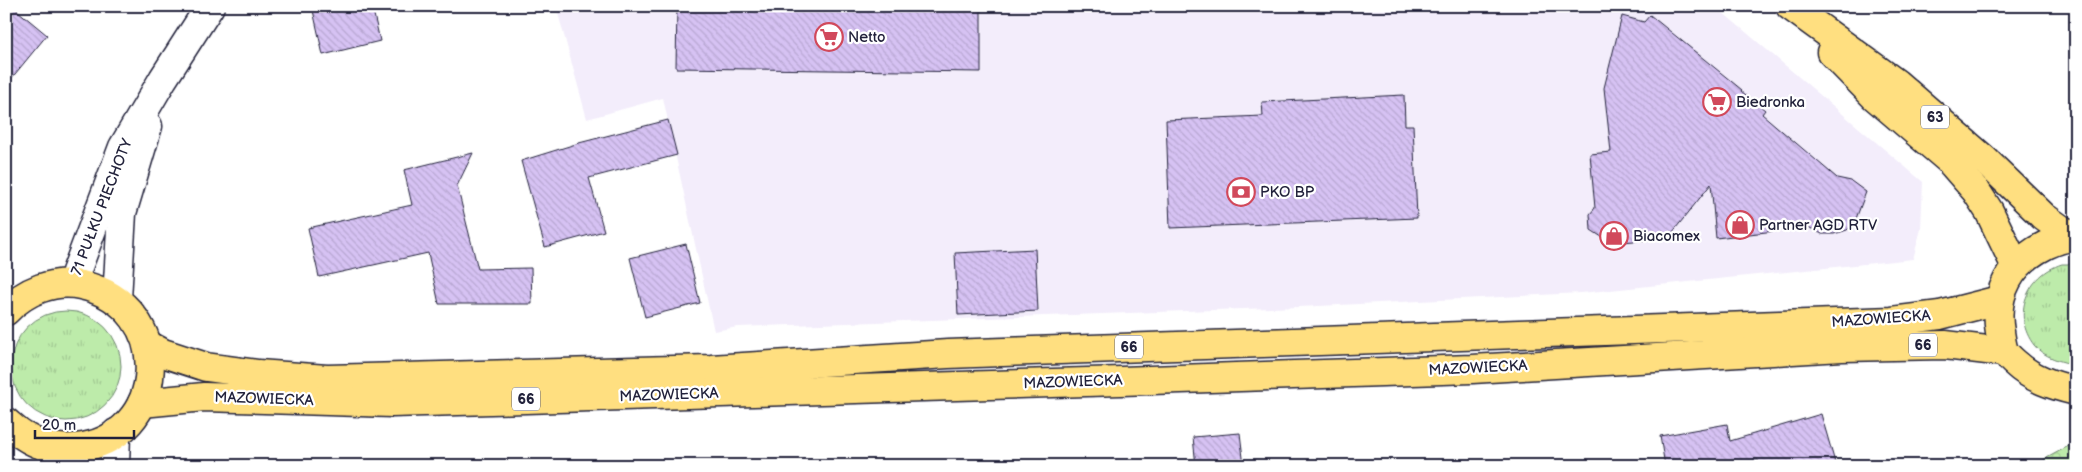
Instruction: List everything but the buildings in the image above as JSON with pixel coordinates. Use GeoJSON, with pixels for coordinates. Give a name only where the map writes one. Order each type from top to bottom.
{"type":"FeatureCollection","features":[{"type":"Feature","properties":{"kind":"main road","name":"63"},"geometry":{"type":"LineString","coordinates":[[1786,6],[1874,96],[1949,160],[1976,191],[1989,212],[2016,266]]}},
{"type":"Feature","properties":{"kind":"main road","name":"63"},"geometry":{"type":"LineString","coordinates":[[1790,6],[1896,83],[1985,160],[2044,217],[2074,237]]}},
{"type":"Feature","properties":{"kind":"main road","name":"63"},"geometry":{"type":"LineString","coordinates":[[2004,352],[1999,325],[1999,300],[2009,276],[2016,266],[2038,249],[2054,242],[2074,237]]}},
{"type":"Feature","properties":{"kind":"main road"},"geometry":{"type":"LineString","coordinates":[[6,311],[25,295],[40,288],[56,284],[73,284],[96,288],[117,299],[136,320],[148,345],[150,364],[148,384],[142,403],[131,419],[116,433],[100,442],[82,448],[64,449],[52,456],[6,422]]}},
{"type":"Feature","properties":{"kind":"main road","name":"MAZOWIECKA"},"geometry":{"type":"LineString","coordinates":[[148,345],[162,353],[206,367],[268,375],[327,379],[573,374],[711,369],[948,354],[1892,321],[1940,315],[1999,300]]}},
{"type":"Feature","properties":{"kind":"main road","name":"MAZOWIECKA"},"geometry":{"type":"LineString","coordinates":[[142,403],[204,397],[392,403],[1121,381],[1472,369],[1842,347],[1945,345],[2004,352]]}},
{"type":"Feature","properties":{"kind":"main road"},"geometry":{"type":"LineString","coordinates":[[2004,352],[2023,370],[2048,384],[2076,391]]}},
{"type":"Feature","properties":{"kind":"street","name":"71 PUŁKU PIECHOTY"},"geometry":{"type":"LineString","coordinates":[[73,284],[123,147],[210,6]]}},
{"type":"Feature","properties":{"kind":"street","name":"71 PUŁKU PIECHOTY"},"geometry":{"type":"LineString","coordinates":[[117,299],[122,213],[163,80]]}},
{"type":"Feature","properties":{"kind":"street"},"geometry":{"type":"LineString","coordinates":[[115,466],[116,433]]}},
{"type":"Feature","properties":{"kind":"shaded area"},"geometry":{"type":"Polygon","coordinates":[[[556,6],[1715,6],[1923,182],[1921,229],[1913,259],[1581,293],[1298,307],[738,327],[714,331],[663,98],[587,119],[556,6]]]}},
{"type":"Feature","properties":{"kind":"green space"},"geometry":{"type":"Polygon","coordinates":[[[2062,264],[2076,264],[2076,365],[2042,353],[2034,345],[2027,333],[2024,321],[2026,297],[2032,287],[2050,269],[2062,264]]]}},
{"type":"Feature","properties":{"kind":"green space"},"geometry":{"type":"Polygon","coordinates":[[[66,311],[87,315],[105,327],[117,345],[121,366],[117,387],[105,405],[87,417],[66,421],[45,417],[27,405],[15,387],[11,366],[15,345],[27,327],[45,315],[66,311]]]}},
{"type":"Feature","properties":{"kind":"green space"},"geometry":{"type":"Polygon","coordinates":[[[2076,442],[2076,466],[2032,466],[2076,442]]]}},
{"type":"Feature","properties":{"kind":"place","name":"Netto"},"geometry":{"type":"Point","coordinates":[829,37]}},
{"type":"Feature","properties":{"kind":"place","name":"Biedronka"},"geometry":{"type":"Point","coordinates":[1717,102]}},
{"type":"Feature","properties":{"kind":"place","name":"PKO BP"},"geometry":{"type":"Point","coordinates":[1241,192]}},
{"type":"Feature","properties":{"kind":"place","name":"Partner AGD RTV"},"geometry":{"type":"Point","coordinates":[1740,225]}},
{"type":"Feature","properties":{"kind":"place","name":"Biacomex"},"geometry":{"type":"Point","coordinates":[1614,236]}}]}
